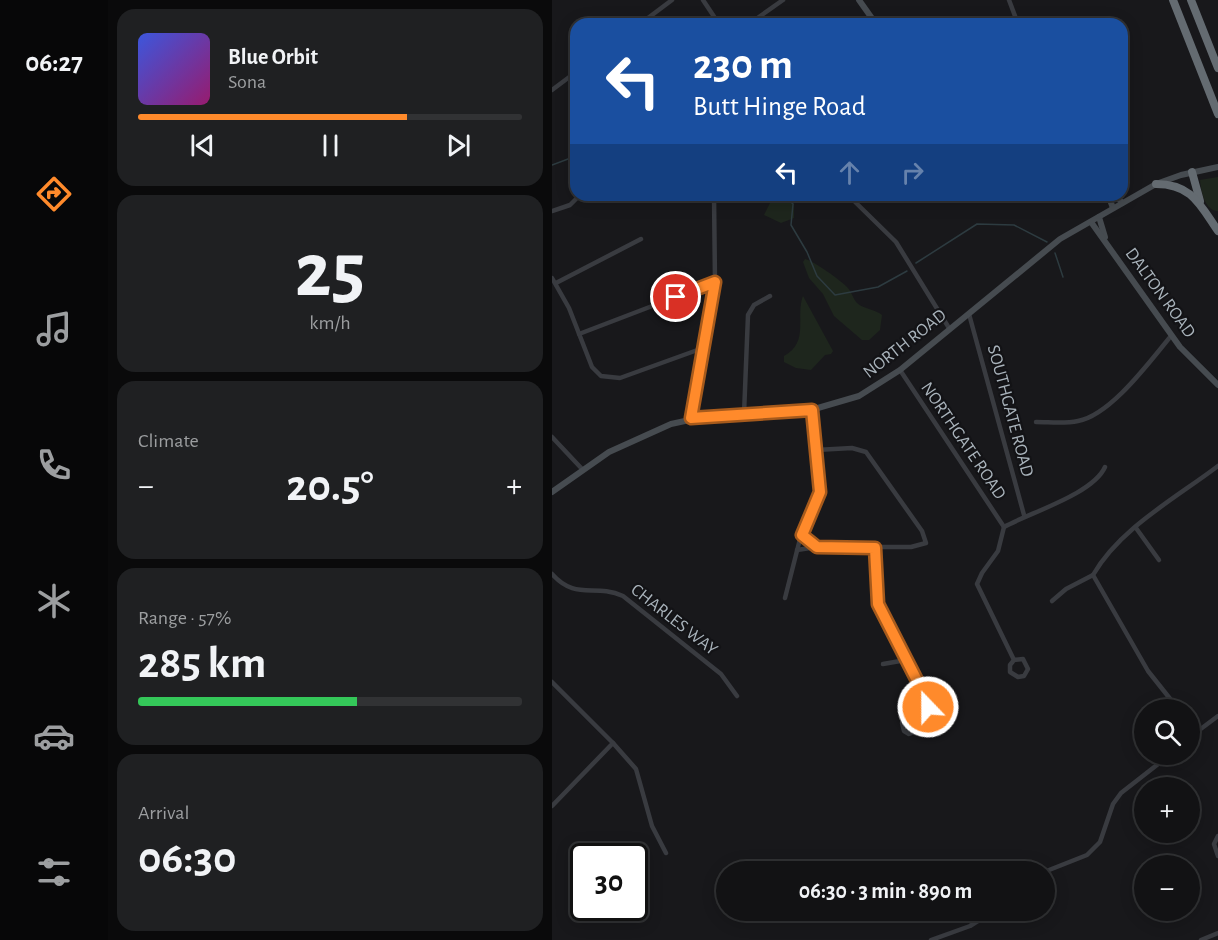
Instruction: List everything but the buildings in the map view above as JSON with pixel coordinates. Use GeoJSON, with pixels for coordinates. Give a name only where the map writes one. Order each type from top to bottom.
{"type":"FeatureCollection","features":[{"type":"Feature","properties":{"kind":"highway"},"geometry":{"type":"LineString","coordinates":[[1173,0],[1218,114]]}},
{"type":"Feature","properties":{"kind":"highway"},"geometry":{"type":"LineString","coordinates":[[1191,0],[1218,68]]}},
{"type":"Feature","properties":{"kind":"highway"},"geometry":{"type":"LineString","coordinates":[[1192,172],[1204,210]]}},
{"type":"Feature","properties":{"kind":"highway"},"geometry":{"type":"LineString","coordinates":[[1156,184],[1182,188],[1192,195],[1218,231]]}},
{"type":"Feature","properties":{"kind":"main road"},"geometry":{"type":"LineString","coordinates":[[859,0],[871,18]]}},
{"type":"Feature","properties":{"kind":"main road","name":"NORTH ROAD"},"geometry":{"type":"LineString","coordinates":[[1128,200],[1156,184],[1192,172],[1218,167]]}},
{"type":"Feature","properties":{"kind":"main road"},"geometry":{"type":"LineString","coordinates":[[1110,201],[1113,208]]}},
{"type":"Feature","properties":{"kind":"main road","name":"NORTH ROAD"},"geometry":{"type":"LineString","coordinates":[[552,492],[639,436],[691,418],[812,410],[859,396],[900,370],[1043,252],[1126,201]]}},
{"type":"Feature","properties":{"kind":"main road","name":"DALTON ROAD"},"geometry":{"type":"LineString","coordinates":[[1099,217],[1106,241]]}},
{"type":"Feature","properties":{"kind":"main road","name":"DALTON ROAD"},"geometry":{"type":"LineString","coordinates":[[1090,222],[1106,241],[1171,336],[1195,364],[1218,385]]}},
{"type":"Feature","properties":{"kind":"street"},"geometry":{"type":"LineString","coordinates":[[648,18],[672,0]]}},
{"type":"Feature","properties":{"kind":"street"},"geometry":{"type":"LineString","coordinates":[[703,0],[715,18]]}},
{"type":"Feature","properties":{"kind":"street"},"geometry":{"type":"LineString","coordinates":[[758,18],[783,0]]}},
{"type":"Feature","properties":{"kind":"street"},"geometry":{"type":"LineString","coordinates":[[1016,0],[1009,1],[1016,18]]}},
{"type":"Feature","properties":{"kind":"street"},"geometry":{"type":"LineString","coordinates":[[552,90],[570,76]]}},
{"type":"Feature","properties":{"kind":"street"},"geometry":{"type":"LineString","coordinates":[[552,211],[570,205],[574,201]]}},
{"type":"Feature","properties":{"kind":"street"},"geometry":{"type":"LineString","coordinates":[[691,418],[715,282],[714,201]]}},
{"type":"Feature","properties":{"kind":"street"},"geometry":{"type":"LineString","coordinates":[[854,201],[896,242],[949,328]]}},
{"type":"Feature","properties":{"kind":"street"},"geometry":{"type":"LineString","coordinates":[[640,239],[554,281],[579,334],[591,367],[609,379],[620,378],[703,348]]}},
{"type":"Feature","properties":{"kind":"street"},"geometry":{"type":"LineString","coordinates":[[579,334],[715,282]]}},
{"type":"Feature","properties":{"kind":"street"},"geometry":{"type":"LineString","coordinates":[[744,414],[748,315],[752,307],[770,296]]}},
{"type":"Feature","properties":{"kind":"street","name":"SOUTHGATE ROAD"},"geometry":{"type":"LineString","coordinates":[[969,314],[1024,515]]}},
{"type":"Feature","properties":{"kind":"street"},"geometry":{"type":"LineString","coordinates":[[1036,422],[1080,421],[1099,413],[1137,375],[1171,336]]}},
{"type":"Feature","properties":{"kind":"street","name":"NORTHGATE ROAD"},"geometry":{"type":"LineString","coordinates":[[900,370],[1004,527]]}},
{"type":"Feature","properties":{"kind":"street"},"geometry":{"type":"LineString","coordinates":[[785,598],[802,535],[820,494],[812,410]]}},
{"type":"Feature","properties":{"kind":"street"},"geometry":{"type":"LineString","coordinates":[[552,437],[583,470]]}},
{"type":"Feature","properties":{"kind":"street"},"geometry":{"type":"LineString","coordinates":[[797,550],[817,547],[875,548],[926,544],[922,531],[866,453],[852,448],[816,450]]}},
{"type":"Feature","properties":{"kind":"street"},"geometry":{"type":"LineString","coordinates":[[1052,601],[1066,589],[1093,575],[1107,554],[1136,528],[1218,466]]}},
{"type":"Feature","properties":{"kind":"street"},"geometry":{"type":"LineString","coordinates":[[1014,660],[977,584],[982,573],[998,551],[1004,527],[1088,484],[1102,474],[1105,467]]}},
{"type":"Feature","properties":{"kind":"street"},"geometry":{"type":"LineString","coordinates":[[1136,528],[1159,560]]}},
{"type":"Feature","properties":{"kind":"street"},"geometry":{"type":"LineString","coordinates":[[802,535],[817,547]]}},
{"type":"Feature","properties":{"kind":"street"},"geometry":{"type":"LineString","coordinates":[[875,548],[877,599],[928,704],[927,711],[918,719]]}},
{"type":"Feature","properties":{"kind":"street","name":"CHARLES WAY"},"geometry":{"type":"LineString","coordinates":[[552,574],[572,590],[608,591],[627,599],[721,674],[738,696]]}},
{"type":"Feature","properties":{"kind":"street"},"geometry":{"type":"LineString","coordinates":[[1093,575],[1148,671],[1170,699]]}},
{"type":"Feature","properties":{"kind":"street"},"geometry":{"type":"LineString","coordinates":[[1023,659],[1027,663],[1028,669],[1024,676],[1018,677],[1012,674],[1010,668],[1014,660],[1023,659]]}},
{"type":"Feature","properties":{"kind":"street"},"geometry":{"type":"LineString","coordinates":[[883,664],[906,660]]}},
{"type":"Feature","properties":{"kind":"street"},"geometry":{"type":"LineString","coordinates":[[552,682],[613,743],[636,770],[652,826],[666,853]]}},
{"type":"Feature","properties":{"kind":"street"},"geometry":{"type":"LineString","coordinates":[[913,716],[918,719],[920,725],[917,731],[912,734],[904,731],[902,723],[904,718],[913,716]]}},
{"type":"Feature","properties":{"kind":"street"},"geometry":{"type":"LineString","coordinates":[[1200,730],[1218,716]]}},
{"type":"Feature","properties":{"kind":"street"},"geometry":{"type":"LineString","coordinates":[[552,807],[613,743]]}},
{"type":"Feature","properties":{"kind":"street"},"geometry":{"type":"LineString","coordinates":[[1055,868],[1087,855],[1100,842],[1113,804],[1121,793],[1157,765]]}},
{"type":"Feature","properties":{"kind":"street"},"geometry":{"type":"LineString","coordinates":[[1218,836],[1214,844],[1218,856]]}},
{"type":"Feature","properties":{"kind":"street"},"geometry":{"type":"LineString","coordinates":[[931,940],[978,921]]}},
{"type":"Feature","properties":{"kind":"street"},"geometry":{"type":"LineString","coordinates":[[1201,940],[1218,933]]}},
{"type":"Feature","properties":{"kind":"shaded area"},"geometry":{"type":"Polygon","coordinates":[[[1218,177],[1218,211],[1207,204],[1200,180],[1218,177]]]}},
{"type":"Feature","properties":{"kind":"shaded area"},"geometry":{"type":"Polygon","coordinates":[[[771,201],[793,201],[794,218],[781,223],[764,215],[771,201]]]}},
{"type":"Feature","properties":{"kind":"shaded area"},"geometry":{"type":"Polygon","coordinates":[[[805,259],[844,284],[860,305],[882,315],[880,330],[869,340],[862,340],[834,316],[823,294],[809,278],[803,262],[805,259]]]}},
{"type":"Feature","properties":{"kind":"shaded area"},"geometry":{"type":"Polygon","coordinates":[[[803,296],[833,351],[825,355],[811,370],[796,368],[784,362],[784,356],[797,344],[803,296]]]}},
{"type":"Feature","properties":{"kind":"waterway"},"geometry":{"type":"LineString","coordinates":[[552,165],[570,158]]}},
{"type":"Feature","properties":{"kind":"waterway"},"geometry":{"type":"LineString","coordinates":[[790,201],[793,204],[791,225],[807,252],[817,276],[835,295],[878,287],[907,271]]}},
{"type":"Feature","properties":{"kind":"waterway"},"geometry":{"type":"LineString","coordinates":[[916,263],[977,224],[1014,225],[1047,242]]}},
{"type":"Feature","properties":{"kind":"waterway"},"geometry":{"type":"LineString","coordinates":[[1055,253],[1063,277]]}},
{"type":"Feature","properties":{"kind":"route"},"geometry":{"type":"LineString","coordinates":[[676,297],[715,282],[692,400],[691,418],[812,410],[820,492],[802,535],[817,547],[875,548],[875,589],[878,604],[927,700],[928,707]]}}]}
